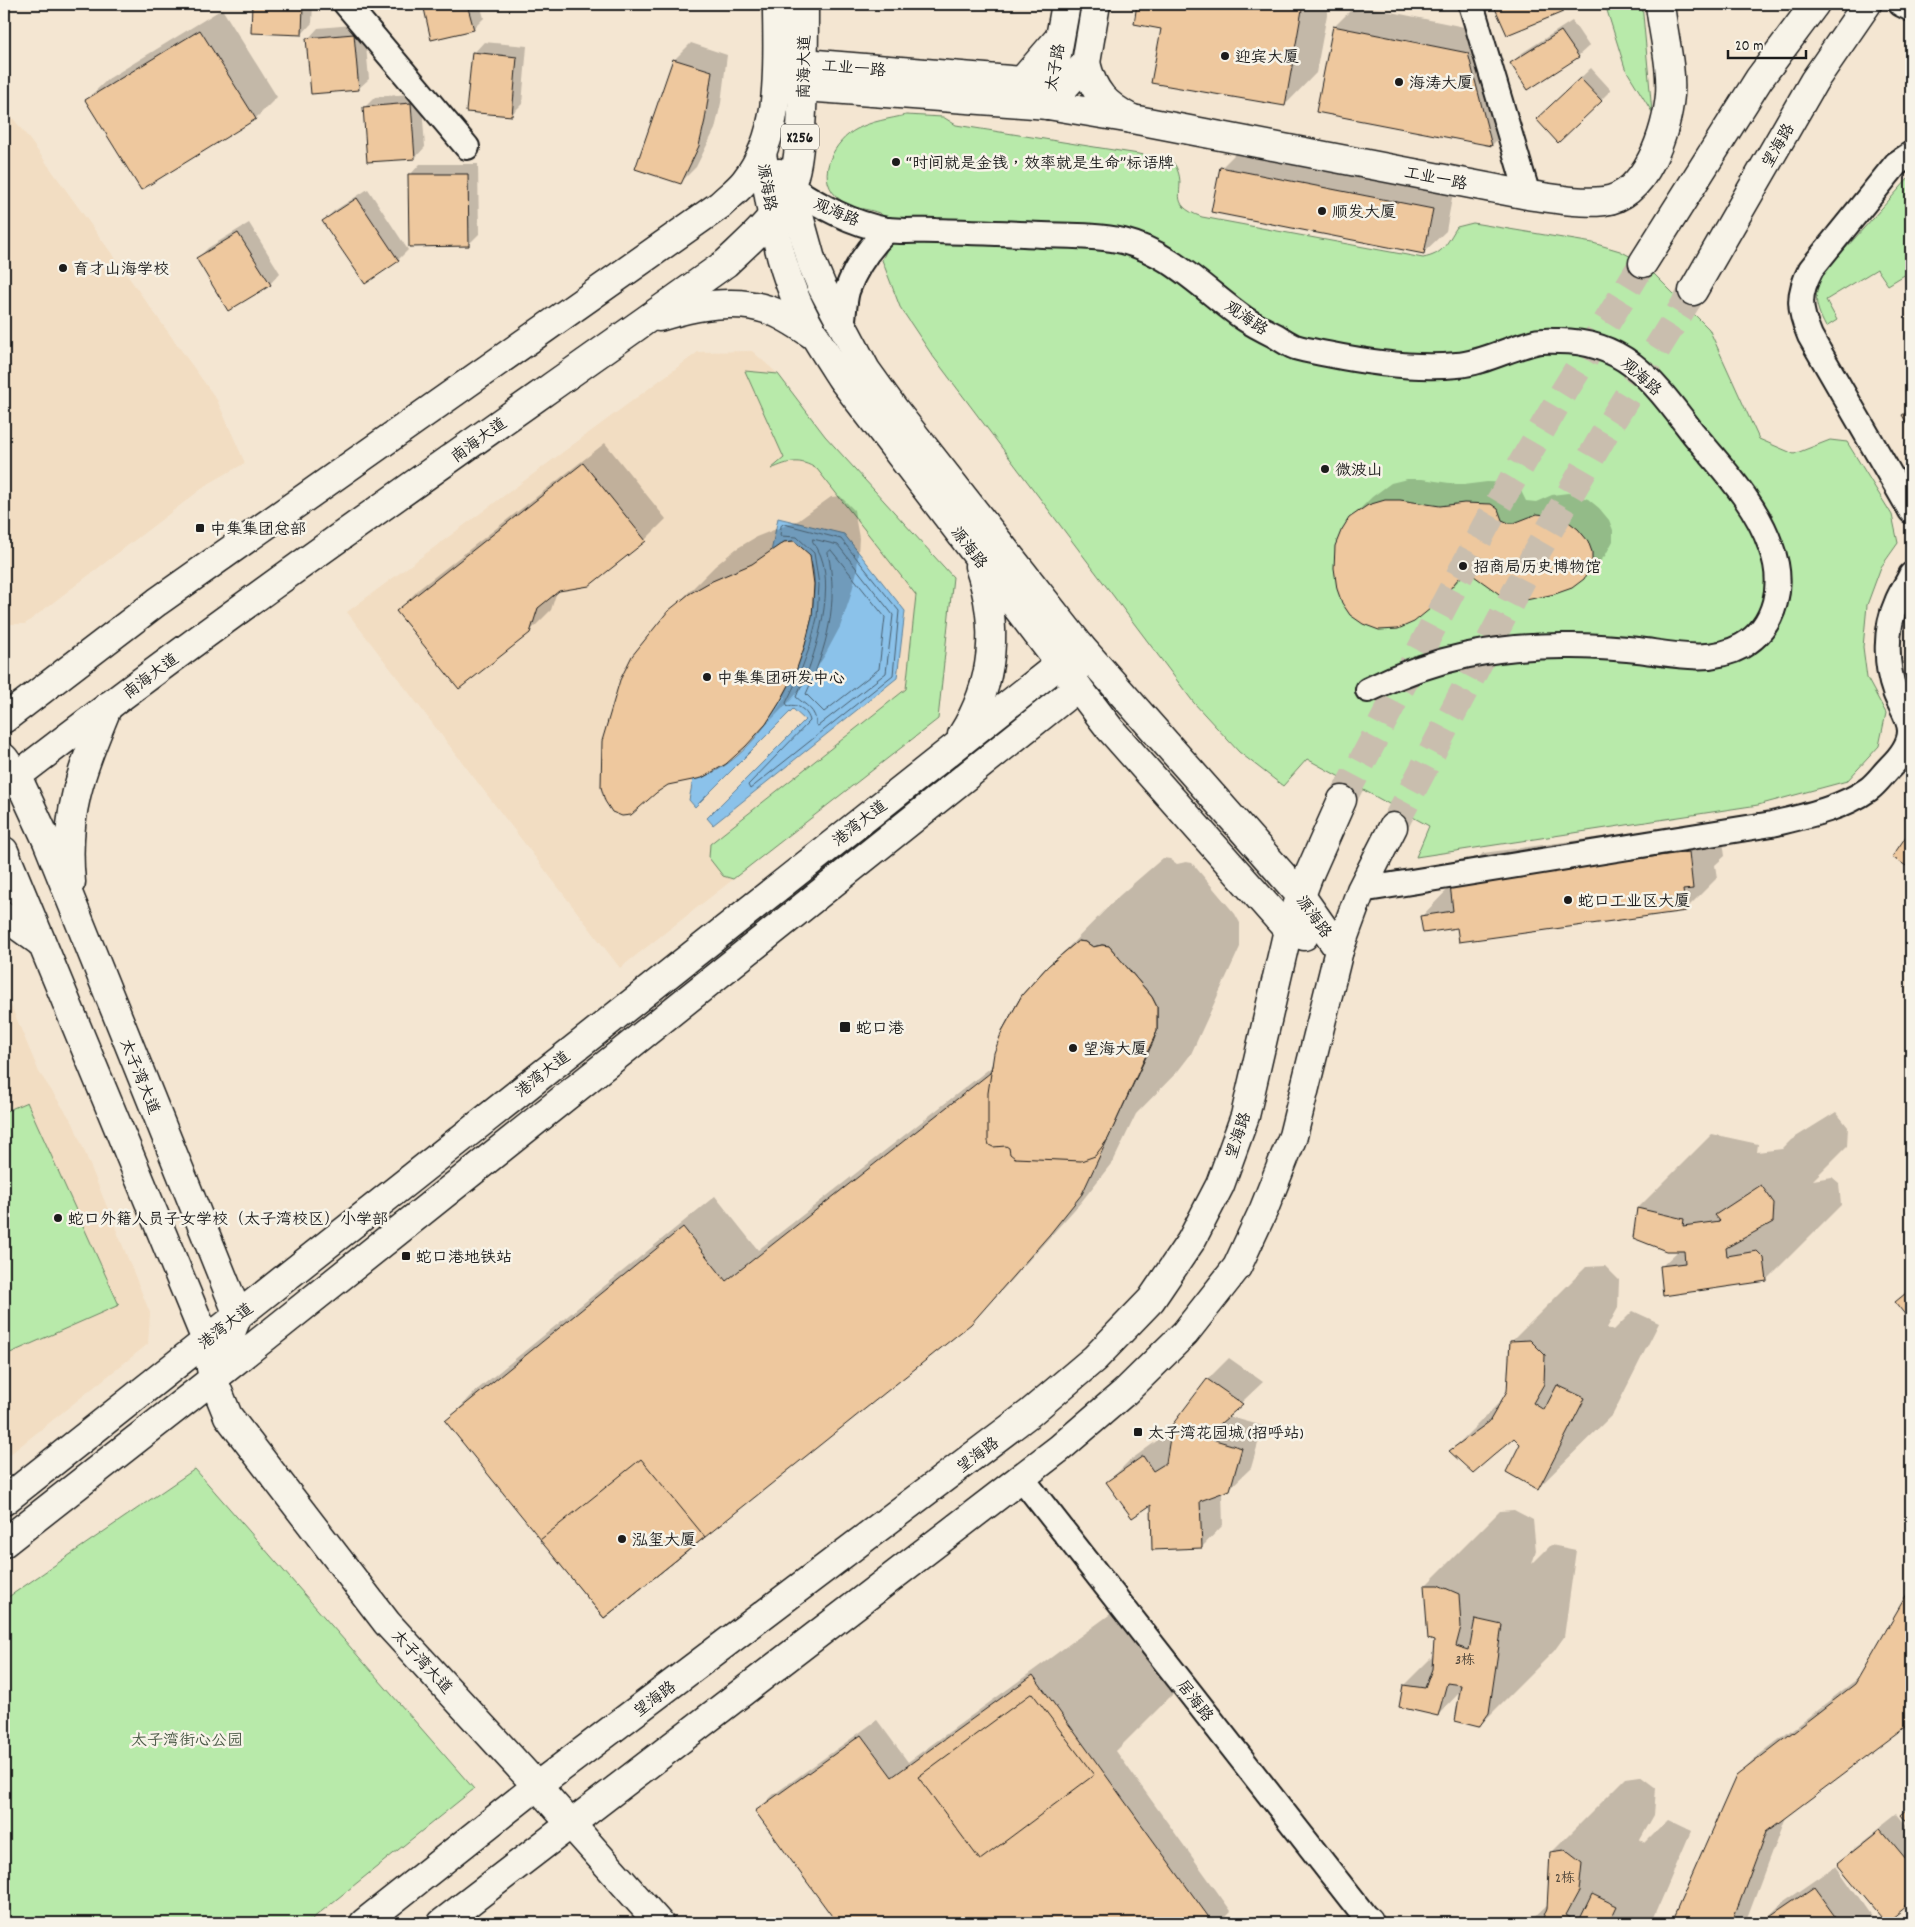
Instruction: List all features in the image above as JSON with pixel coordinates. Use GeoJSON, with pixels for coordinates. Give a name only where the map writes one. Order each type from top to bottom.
{"type":"FeatureCollection","features":[{"type":"Feature","properties":{"kind":"main road","name":"南海大道"},"geometry":{"type":"LineString","coordinates":[[4,719],[157,602],[720,205],[745,181],[762,154],[773,116],[778,74],[777,4]]}},
{"type":"Feature","properties":{"kind":"main road","name":"南海大道"},"geometry":{"type":"LineString","coordinates":[[8,773],[108,706],[202,636],[726,262],[758,233],[773,215],[791,187],[799,151],[804,75],[804,4]]}},
{"type":"Feature","properties":{"kind":"main road","name":"太子路"},"geometry":{"type":"LineString","coordinates":[[1048,104],[1066,4]]}},
{"type":"Feature","properties":{"kind":"main road","name":"太子路"},"geometry":{"type":"LineString","coordinates":[[1048,104],[1086,62],[1096,4]]}},
{"type":"Feature","properties":{"kind":"main road","name":"工业一路"},"geometry":{"type":"LineString","coordinates":[[804,75],[1048,104],[1528,195],[1580,201],[1605,201],[1620,196],[1636,184],[1653,158],[1665,122],[1670,95],[1669,60],[1660,4]]}},
{"type":"Feature","properties":{"kind":"main road"},"geometry":{"type":"LineString","coordinates":[[1643,263],[1759,79],[1815,4]]}},
{"type":"Feature","properties":{"kind":"main road","name":"望海路"},"geometry":{"type":"LineString","coordinates":[[1694,291],[1814,81],[1867,4]]}},
{"type":"Feature","properties":{"kind":"main road"},"geometry":{"type":"LineString","coordinates":[[1048,104],[1022,81],[1060,38]]}},
{"type":"Feature","properties":{"kind":"main road"},"geometry":{"type":"LineString","coordinates":[[1086,62],[1090,78],[1099,94],[1113,109],[1132,119]]}},
{"type":"Feature","properties":{"kind":"main road","name":"工业一路"},"geometry":{"type":"LineString","coordinates":[[778,74],[1022,81]]}},
{"type":"Feature","properties":{"kind":"main road","name":"源海路"},"geometry":{"type":"LineString","coordinates":[[762,154],[791,187],[812,263],[822,287],[866,370],[894,409],[1081,647],[1301,896],[1339,950]]}},
{"type":"Feature","properties":{"kind":"main road","name":"源海路"},"geometry":{"type":"LineString","coordinates":[[762,154],[773,215],[786,272],[793,293],[816,338],[842,379],[1110,729],[1288,930],[1339,950]]}},
{"type":"Feature","properties":{"kind":"main road"},"geometry":{"type":"LineString","coordinates":[[641,322],[710,305],[744,304],[769,310],[793,321],[816,338]]}},
{"type":"Feature","properties":{"kind":"main road"},"geometry":{"type":"LineString","coordinates":[[956,745],[974,715],[987,678],[992,646],[985,583],[974,552]]}},
{"type":"Feature","properties":{"kind":"main road"},"geometry":{"type":"LineString","coordinates":[[1078,687],[1081,647]]}},
{"type":"Feature","properties":{"kind":"main road","name":"港湾大道"},"geometry":{"type":"LineString","coordinates":[[4,1501],[1081,647]]}},
{"type":"Feature","properties":{"kind":"main road","name":"港湾大道"},"geometry":{"type":"LineString","coordinates":[[4,1542],[213,1379],[1078,687]]}},
{"type":"Feature","properties":{"kind":"main road"},"geometry":{"type":"LineString","coordinates":[[74,908],[68,853],[70,822],[80,776],[108,706]]}},
{"type":"Feature","properties":{"kind":"main road","name":"太子湾大道"},"geometry":{"type":"LineString","coordinates":[[8,773],[47,841],[238,1315]]}},
{"type":"Feature","properties":{"kind":"main road","name":"望海路"},"geometry":{"type":"LineString","coordinates":[[364,1923],[537,1786],[1030,1413],[1094,1358],[1151,1300],[1191,1241],[1220,1185],[1244,1116],[1288,930],[1342,800]]}},
{"type":"Feature","properties":{"kind":"main road"},"geometry":{"type":"LineString","coordinates":[[442,1923],[1060,1448],[1125,1392],[1185,1333],[1237,1267],[1264,1209],[1293,1136],[1339,950],[1361,890],[1393,827]]}},
{"type":"Feature","properties":{"kind":"main road","name":"太子湾大道"},"geometry":{"type":"LineString","coordinates":[[4,851],[206,1340],[213,1379],[228,1416],[387,1623],[572,1824],[659,1923]]}},
{"type":"Feature","properties":{"kind":"main road"},"geometry":{"type":"LineString","coordinates":[[4,916],[40,942]]}},
{"type":"Feature","properties":{"kind":"main road"},"geometry":{"type":"LineString","coordinates":[[213,1379],[238,1315]]}},
{"type":"Feature","properties":{"kind":"street"},"geometry":{"type":"LineString","coordinates":[[346,4],[467,147]]}},
{"type":"Feature","properties":{"kind":"street"},"geometry":{"type":"LineString","coordinates":[[1471,4],[1528,195]]}},
{"type":"Feature","properties":{"kind":"street"},"geometry":{"type":"LineString","coordinates":[[1901,4],[1911,9]]}},
{"type":"Feature","properties":{"kind":"street"},"geometry":{"type":"LineString","coordinates":[[1911,154],[1896,164],[1811,269],[1802,285],[1800,302],[1803,320],[1810,336],[1911,511]]}},
{"type":"Feature","properties":{"kind":"street","name":"观海路"},"geometry":{"type":"LineString","coordinates":[[791,187],[820,206],[853,220],[887,230],[1088,236],[1123,241],[1151,251],[1197,280],[1246,320],[1294,346],[1354,360],[1419,365],[1460,365],[1538,341],[1581,341],[1625,357],[1656,386],[1748,502],[1762,526],[1772,549],[1777,567],[1778,586],[1776,603],[1770,619],[1761,631],[1739,648],[1708,656],[1671,655],[1591,646],[1500,649],[1478,652],[1422,666],[1398,675],[1368,690]]}},
{"type":"Feature","properties":{"kind":"street","name":"观海路"},"geometry":{"type":"LineString","coordinates":[[842,326],[847,292],[858,266],[872,245],[887,230]]}},
{"type":"Feature","properties":{"kind":"street"},"geometry":{"type":"LineString","coordinates":[[1361,890],[1772,824],[1839,806],[1869,788],[1896,760],[1907,744],[1910,730],[1891,680],[1888,657],[1889,630],[1896,603],[1911,575]]}},
{"type":"Feature","properties":{"kind":"street","name":"居海路"},"geometry":{"type":"LineString","coordinates":[[1021,1477],[1368,1922]]}},
{"type":"Feature","properties":{"kind":"shaded area","name":"育才山海学校"},"geometry":{"type":"Polygon","coordinates":[[[4,107],[27,136],[217,400],[245,463],[208,484],[25,624],[4,624],[4,107]]]}},
{"type":"Feature","properties":{"kind":"shaded area"},"geometry":{"type":"Polygon","coordinates":[[[752,351],[778,374],[825,436],[953,577],[938,719],[620,968],[347,612],[698,352],[752,351]]]}},
{"type":"Feature","properties":{"kind":"shaded area","name":"蛇口外籍人员子女学校（太子湾校区）小学部"},"geometry":{"type":"Polygon","coordinates":[[[4,989],[39,1072],[73,1123],[150,1313],[148,1344],[4,1459],[4,989]]]}},
{"type":"Feature","properties":{"kind":"green space"},"geometry":{"type":"Polygon","coordinates":[[[1605,4],[1642,4],[1652,112],[1625,68],[1605,4]]]}},
{"type":"Feature","properties":{"kind":"green space"},"geometry":{"type":"Polygon","coordinates":[[[906,115],[943,117],[956,125],[1170,159],[1179,177],[1180,202],[1191,212],[1202,217],[1423,258],[1440,251],[1457,227],[1473,223],[1593,243],[1620,251],[1639,261],[1709,329],[1759,439],[1794,454],[1830,440],[1847,442],[1892,515],[1898,543],[1881,567],[1867,605],[1863,647],[1867,678],[1886,713],[1879,746],[1847,781],[1758,805],[1416,857],[1429,826],[1307,759],[1283,786],[1239,752],[1194,703],[932,355],[900,307],[882,260],[892,239],[891,223],[879,213],[847,204],[836,196],[830,188],[827,178],[830,159],[841,141],[863,126],[906,115]]]}},
{"type":"Feature","properties":{"kind":"green space"},"geometry":{"type":"Polygon","coordinates":[[[1911,177],[1911,271],[1888,285],[1877,269],[1826,300],[1837,320],[1826,327],[1819,311],[1816,297],[1822,277],[1827,269],[1911,177]]]}},
{"type":"Feature","properties":{"kind":"green space"},"geometry":{"type":"Polygon","coordinates":[[[745,371],[778,374],[825,436],[953,577],[938,719],[733,879],[723,876],[709,858],[710,844],[906,689],[916,595],[817,469],[805,463],[794,462],[771,469],[784,458],[745,371]]]}},
{"type":"Feature","properties":{"kind":"green space"},"geometry":{"type":"Polygon","coordinates":[[[27,1102],[119,1305],[8,1354],[4,1343],[4,1112],[27,1102]]]}},
{"type":"Feature","properties":{"kind":"green space","name":"太子湾街心公园"},"geometry":{"type":"Polygon","coordinates":[[[195,1469],[474,1789],[307,1923],[4,1923],[4,1600],[195,1469]]]}},
{"type":"Feature","properties":{"kind":"water"},"geometry":{"type":"Polygon","coordinates":[[[778,518],[844,534],[905,611],[897,678],[713,825],[707,818],[805,720],[793,709],[695,807],[689,800],[693,780],[717,770],[739,754],[759,734],[776,709],[801,655],[809,628],[813,603],[813,569],[807,554],[794,541],[784,542],[771,552],[778,518]]]}},
{"type":"Feature","properties":{"kind":"building"},"geometry":{"type":"Polygon","coordinates":[[[252,4],[303,4],[302,35],[251,33],[252,4]]]}},
{"type":"Feature","properties":{"kind":"building"},"geometry":{"type":"Polygon","coordinates":[[[423,4],[467,4],[474,30],[431,40],[423,4]]]}},
{"type":"Feature","properties":{"kind":"building","name":"迎宾大厦"},"geometry":{"type":"Polygon","coordinates":[[[1137,4],[1303,4],[1285,106],[1151,83],[1161,29],[1134,24],[1137,4]]]}},
{"type":"Feature","properties":{"kind":"building"},"geometry":{"type":"Polygon","coordinates":[[[1499,4],[1559,4],[1563,12],[1507,35],[1494,6],[1499,4]]]}},
{"type":"Feature","properties":{"kind":"building","name":"海涛大厦"},"geometry":{"type":"Polygon","coordinates":[[[1333,26],[1468,53],[1492,146],[1316,112],[1333,26]]]}},
{"type":"Feature","properties":{"kind":"building"},"geometry":{"type":"Polygon","coordinates":[[[200,30],[256,119],[141,190],[85,100],[200,30]]]}},
{"type":"Feature","properties":{"kind":"building"},"geometry":{"type":"Polygon","coordinates":[[[1561,31],[1579,57],[1528,90],[1510,63],[1561,31]]]}},
{"type":"Feature","properties":{"kind":"building"},"geometry":{"type":"Polygon","coordinates":[[[354,34],[359,90],[311,94],[306,38],[354,34]]]}},
{"type":"Feature","properties":{"kind":"building"},"geometry":{"type":"Polygon","coordinates":[[[472,52],[517,57],[512,116],[466,112],[472,52]]]}},
{"type":"Feature","properties":{"kind":"building"},"geometry":{"type":"Polygon","coordinates":[[[673,59],[712,71],[699,146],[681,184],[635,169],[673,59]]]}},
{"type":"Feature","properties":{"kind":"building"},"geometry":{"type":"Polygon","coordinates":[[[1580,78],[1602,101],[1558,143],[1536,119],[1580,78]]]}},
{"type":"Feature","properties":{"kind":"building"},"geometry":{"type":"Polygon","coordinates":[[[411,103],[415,159],[367,162],[363,107],[411,103]]]}},
{"type":"Feature","properties":{"kind":"building","name":"顺发大厦"},"geometry":{"type":"Polygon","coordinates":[[[1220,167],[1433,209],[1424,254],[1211,212],[1220,167]]]}},
{"type":"Feature","properties":{"kind":"building"},"geometry":{"type":"Polygon","coordinates":[[[408,174],[468,174],[469,246],[409,247],[408,174]]]}},
{"type":"Feature","properties":{"kind":"building"},"geometry":{"type":"Polygon","coordinates":[[[357,198],[399,261],[365,284],[322,221],[357,198]]]}},
{"type":"Feature","properties":{"kind":"building"},"geometry":{"type":"Polygon","coordinates":[[[238,233],[271,285],[228,311],[196,258],[238,233]]]}},
{"type":"Feature","properties":{"kind":"building"},"geometry":{"type":"Polygon","coordinates":[[[1911,410],[1911,430],[1902,415],[1911,410]]]}},
{"type":"Feature","properties":{"kind":"building"},"geometry":{"type":"Polygon","coordinates":[[[583,463],[646,541],[589,586],[559,591],[538,608],[530,633],[459,689],[396,611],[583,463]]]}},
{"type":"Feature","properties":{"kind":"building","name":"招商局历史博物馆"},"geometry":{"type":"Polygon","coordinates":[[[1385,500],[1400,500],[1440,506],[1464,503],[1491,504],[1498,509],[1502,520],[1509,523],[1514,523],[1537,514],[1557,516],[1578,529],[1588,541],[1592,552],[1592,564],[1584,579],[1572,588],[1555,594],[1526,600],[1502,596],[1474,576],[1466,575],[1458,579],[1441,600],[1414,622],[1398,629],[1379,630],[1363,624],[1350,615],[1342,603],[1337,589],[1334,568],[1335,546],[1349,518],[1368,505],[1385,500]]]}},
{"type":"Feature","properties":{"kind":"building","name":"中集集团研发中心"},"geometry":{"type":"Polygon","coordinates":[[[794,541],[810,555],[814,584],[812,617],[795,674],[766,724],[726,764],[702,778],[668,785],[631,815],[622,816],[612,812],[605,801],[601,787],[602,741],[620,680],[632,656],[668,611],[689,594],[710,582],[752,564],[784,542],[794,541]]]}},
{"type":"Feature","properties":{"kind":"building"},"geometry":{"type":"Polygon","coordinates":[[[1907,835],[1911,838],[1911,869],[1892,857],[1907,835]]]}},
{"type":"Feature","properties":{"kind":"building","name":"蛇口工业区大厦"},"geometry":{"type":"Polygon","coordinates":[[[1689,852],[1693,889],[1683,890],[1686,911],[1459,942],[1457,928],[1423,933],[1420,916],[1453,911],[1450,884],[1689,852]]]}},
{"type":"Feature","properties":{"kind":"building"},"geometry":{"type":"Polygon","coordinates":[[[1078,941],[1086,942],[1093,947],[1109,946],[1152,997],[1157,1007],[1157,1031],[1153,1042],[1082,1194],[1050,1234],[971,1324],[604,1618],[445,1421],[683,1227],[726,1281],[990,1073],[1002,1031],[1022,995],[1048,966],[1078,941]]]}},
{"type":"Feature","properties":{"kind":"building","name":"望海大厦"},"geometry":{"type":"Polygon","coordinates":[[[1078,941],[1086,942],[1093,947],[1109,946],[1152,997],[1157,1007],[1157,1031],[1108,1139],[1095,1156],[1081,1161],[1015,1158],[1010,1154],[1009,1148],[1006,1146],[993,1147],[989,1145],[988,1141],[988,1093],[994,1053],[1002,1031],[1022,995],[1048,966],[1078,941]]]}},
{"type":"Feature","properties":{"kind":"building"},"geometry":{"type":"Polygon","coordinates":[[[1761,1185],[1774,1203],[1773,1222],[1726,1248],[1727,1256],[1757,1251],[1764,1258],[1767,1281],[1663,1296],[1660,1266],[1685,1263],[1684,1251],[1666,1251],[1633,1238],[1637,1208],[1684,1219],[1683,1226],[1720,1221],[1715,1215],[1761,1185]]]}},
{"type":"Feature","properties":{"kind":"building"},"geometry":{"type":"Polygon","coordinates":[[[1911,1289],[1911,1322],[1895,1302],[1911,1289]]]}},
{"type":"Feature","properties":{"kind":"building"},"geometry":{"type":"Polygon","coordinates":[[[1530,1340],[1545,1355],[1544,1384],[1533,1403],[1544,1410],[1557,1385],[1585,1398],[1538,1490],[1506,1472],[1520,1444],[1514,1438],[1473,1473],[1449,1451],[1489,1422],[1507,1391],[1510,1341],[1530,1340]]]}},
{"type":"Feature","properties":{"kind":"building"},"geometry":{"type":"Polygon","coordinates":[[[1207,1379],[1243,1404],[1205,1437],[1242,1448],[1230,1490],[1200,1501],[1202,1548],[1152,1550],[1151,1505],[1132,1518],[1106,1482],[1143,1456],[1153,1471],[1166,1463],[1172,1425],[1207,1379]]]}},
{"type":"Feature","properties":{"kind":"building","name":"泓玺大厦"},"geometry":{"type":"Polygon","coordinates":[[[641,1459],[705,1537],[604,1618],[540,1540],[641,1459]]]}},
{"type":"Feature","properties":{"kind":"building"},"geometry":{"type":"Polygon","coordinates":[[[1424,1585],[1438,1585],[1459,1594],[1461,1627],[1456,1646],[1469,1650],[1475,1619],[1502,1625],[1489,1713],[1479,1727],[1455,1721],[1461,1685],[1447,1683],[1438,1716],[1399,1707],[1403,1685],[1425,1688],[1432,1669],[1434,1641],[1428,1639],[1424,1585]]]}},
{"type":"Feature","properties":{"kind":"building"},"geometry":{"type":"Polygon","coordinates":[[[1911,1587],[1911,1718],[1907,1726],[1766,1832],[1732,1923],[1671,1923],[1736,1776],[1855,1684],[1911,1587]]]}},
{"type":"Feature","properties":{"kind":"building"},"geometry":{"type":"Polygon","coordinates":[[[1033,1675],[1213,1923],[837,1923],[755,1811],[861,1735],[892,1777],[1033,1675]]]}},
{"type":"Feature","properties":{"kind":"building"},"geometry":{"type":"Polygon","coordinates":[[[1032,1693],[1094,1775],[980,1860],[918,1777],[1032,1693]]]}},
{"type":"Feature","properties":{"kind":"building"},"geometry":{"type":"Polygon","coordinates":[[[1911,1807],[1911,1826],[1902,1815],[1911,1807]]]}},
{"type":"Feature","properties":{"kind":"building"},"geometry":{"type":"Polygon","coordinates":[[[1881,1829],[1911,1865],[1911,1901],[1885,1922],[1837,1864],[1881,1829]]]}},
{"type":"Feature","properties":{"kind":"building"},"geometry":{"type":"Polygon","coordinates":[[[1565,1850],[1582,1863],[1579,1891],[1566,1915],[1578,1923],[1541,1923],[1547,1908],[1550,1852],[1565,1850]]]}},
{"type":"Feature","properties":{"kind":"building"},"geometry":{"type":"Polygon","coordinates":[[[1814,1887],[1840,1923],[1761,1923],[1814,1887]]]}},
{"type":"Feature","properties":{"kind":"building"},"geometry":{"type":"Polygon","coordinates":[[[1592,1894],[1617,1906],[1609,1923],[1578,1923],[1592,1894]]]}},
{"type":"Feature","properties":{"kind":"tunnel"},"geometry":{"type":"LineString","coordinates":[[1342,800],[1486,525],[1562,395],[1643,263]]}},
{"type":"Feature","properties":{"kind":"tunnel"},"geometry":{"type":"LineString","coordinates":[[1393,827],[1536,553],[1612,421],[1693,291]]}},
{"type":"Feature","properties":{"kind":"place","name":"迎宾大厦"},"geometry":{"type":"Point","coordinates":[1225,56]}},
{"type":"Feature","properties":{"kind":"place","name":"海涛大厦"},"geometry":{"type":"Point","coordinates":[1399,82]}},
{"type":"Feature","properties":{"kind":"place","name":"“时间就是金钱，效率就是生命”标语牌"},"geometry":{"type":"Point","coordinates":[896,162]}},
{"type":"Feature","properties":{"kind":"place","name":"顺发大厦"},"geometry":{"type":"Point","coordinates":[1322,211]}},
{"type":"Feature","properties":{"kind":"place","name":"育才山海学校"},"geometry":{"type":"Point","coordinates":[63,268]}},
{"type":"Feature","properties":{"kind":"place","name":"微波山"},"geometry":{"type":"Point","coordinates":[1325,469]}},
{"type":"Feature","properties":{"kind":"place","name":"中集集团总部"},"geometry":{"type":"Point","coordinates":[200,528]}},
{"type":"Feature","properties":{"kind":"place","name":"招商局历史博物馆"},"geometry":{"type":"Point","coordinates":[1463,566]}},
{"type":"Feature","properties":{"kind":"place","name":"中集集团研发中心"},"geometry":{"type":"Point","coordinates":[707,677]}},
{"type":"Feature","properties":{"kind":"place","name":"蛇口工业区大厦"},"geometry":{"type":"Point","coordinates":[1568,900]}},
{"type":"Feature","properties":{"kind":"place","name":"蛇口港"},"geometry":{"type":"Point","coordinates":[845,1027]}},
{"type":"Feature","properties":{"kind":"place","name":"望海大厦"},"geometry":{"type":"Point","coordinates":[1073,1048]}},
{"type":"Feature","properties":{"kind":"place","name":"蛇口外籍人员子女学校（太子湾校区）小学部"},"geometry":{"type":"Point","coordinates":[58,1218]}},
{"type":"Feature","properties":{"kind":"place","name":"蛇口港地铁站"},"geometry":{"type":"Point","coordinates":[406,1256]}},
{"type":"Feature","properties":{"kind":"place","name":"太子湾花园城 (招呼站)"},"geometry":{"type":"Point","coordinates":[1138,1432]}},
{"type":"Feature","properties":{"kind":"place","name":"泓玺大厦"},"geometry":{"type":"Point","coordinates":[622,1539]}}]}
